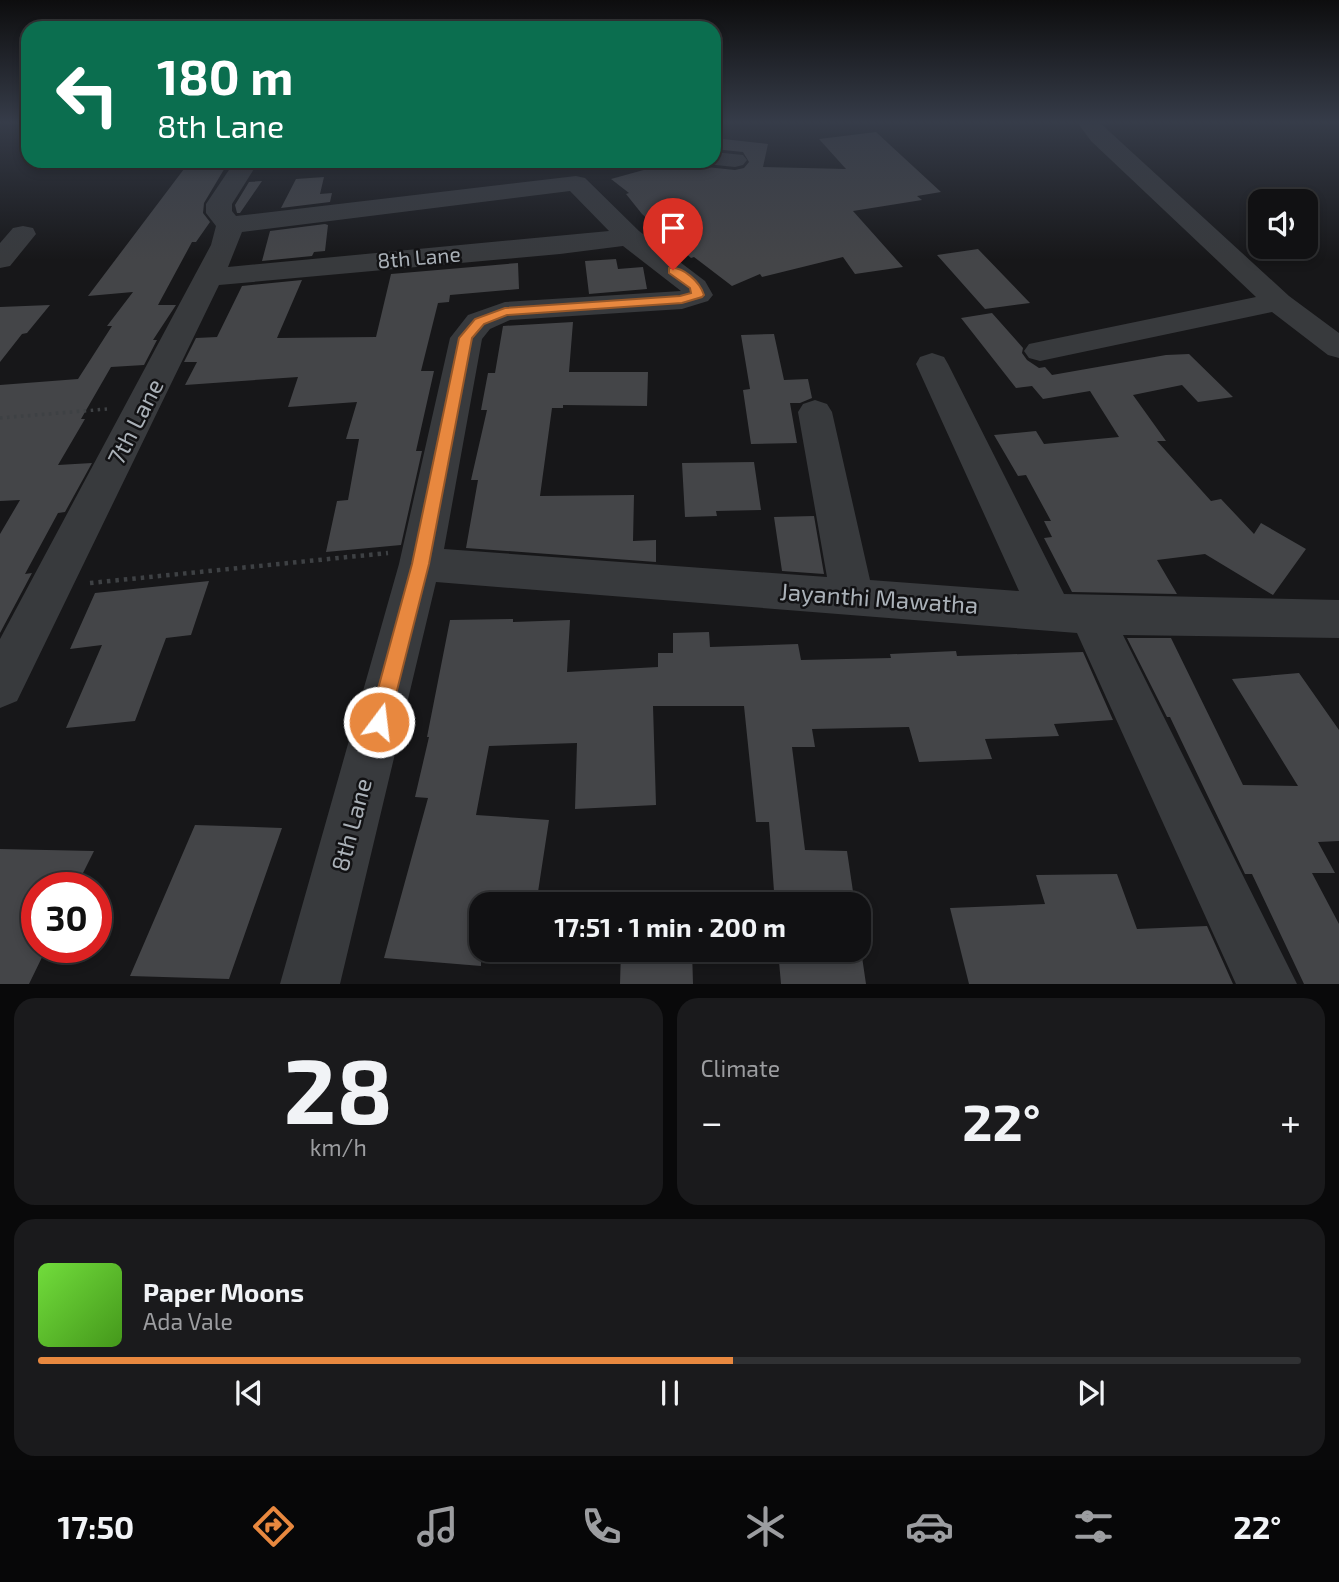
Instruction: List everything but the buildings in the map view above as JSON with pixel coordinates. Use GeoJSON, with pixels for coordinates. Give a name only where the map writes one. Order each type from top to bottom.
{"type":"FeatureCollection","features":[{"type":"Feature","properties":{"kind":"street"},"geometry":{"type":"LineString","coordinates":[[242,168],[219,204],[219,213],[230,225],[576,183],[583,168]]}},
{"type":"Feature","properties":{"kind":"street"},"geometry":{"type":"LineString","coordinates":[[1133,168],[1278,302],[1339,348]]}},
{"type":"Feature","properties":{"kind":"street","name":"8th Lane"},"geometry":{"type":"LineString","coordinates":[[310,984],[422,557],[466,338],[479,322],[505,311],[682,300],[698,295],[695,287],[629,237],[576,183]]}},
{"type":"Feature","properties":{"kind":"street","name":"7th Lane"},"geometry":{"type":"LineString","coordinates":[[0,686],[145,406],[225,245],[230,225]]}},
{"type":"Feature","properties":{"kind":"street"},"geometry":{"type":"LineString","coordinates":[[0,260],[23,234]]}},
{"type":"Feature","properties":{"kind":"street","name":"8th Lane"},"geometry":{"type":"LineString","coordinates":[[209,277],[560,246],[629,237]]}},
{"type":"Feature","properties":{"kind":"street"},"geometry":{"type":"LineString","coordinates":[[1040,351],[1278,302]]}},
{"type":"Feature","properties":{"kind":"street"},"geometry":{"type":"LineString","coordinates":[[932,364],[1071,614],[1267,984]]}},
{"type":"Feature","properties":{"kind":"street"},"geometry":{"type":"LineString","coordinates":[[815,412],[852,597]]}},
{"type":"Feature","properties":{"kind":"street","name":"Jayanthi Mawatha"},"geometry":{"type":"LineString","coordinates":[[422,557],[852,597],[1071,614],[1339,619]]}},
{"type":"Feature","properties":{"kind":"path"},"geometry":{"type":"LineString","coordinates":[[0,418],[145,406]]}},
{"type":"Feature","properties":{"kind":"path"},"geometry":{"type":"LineString","coordinates":[[51,587],[422,557]]}},
{"type":"Feature","properties":{"kind":"route"},"geometry":{"type":"LineString","coordinates":[[379,722],[420,564],[466,338],[479,322],[505,311],[682,300],[698,295],[695,287],[673,270]]}}]}
